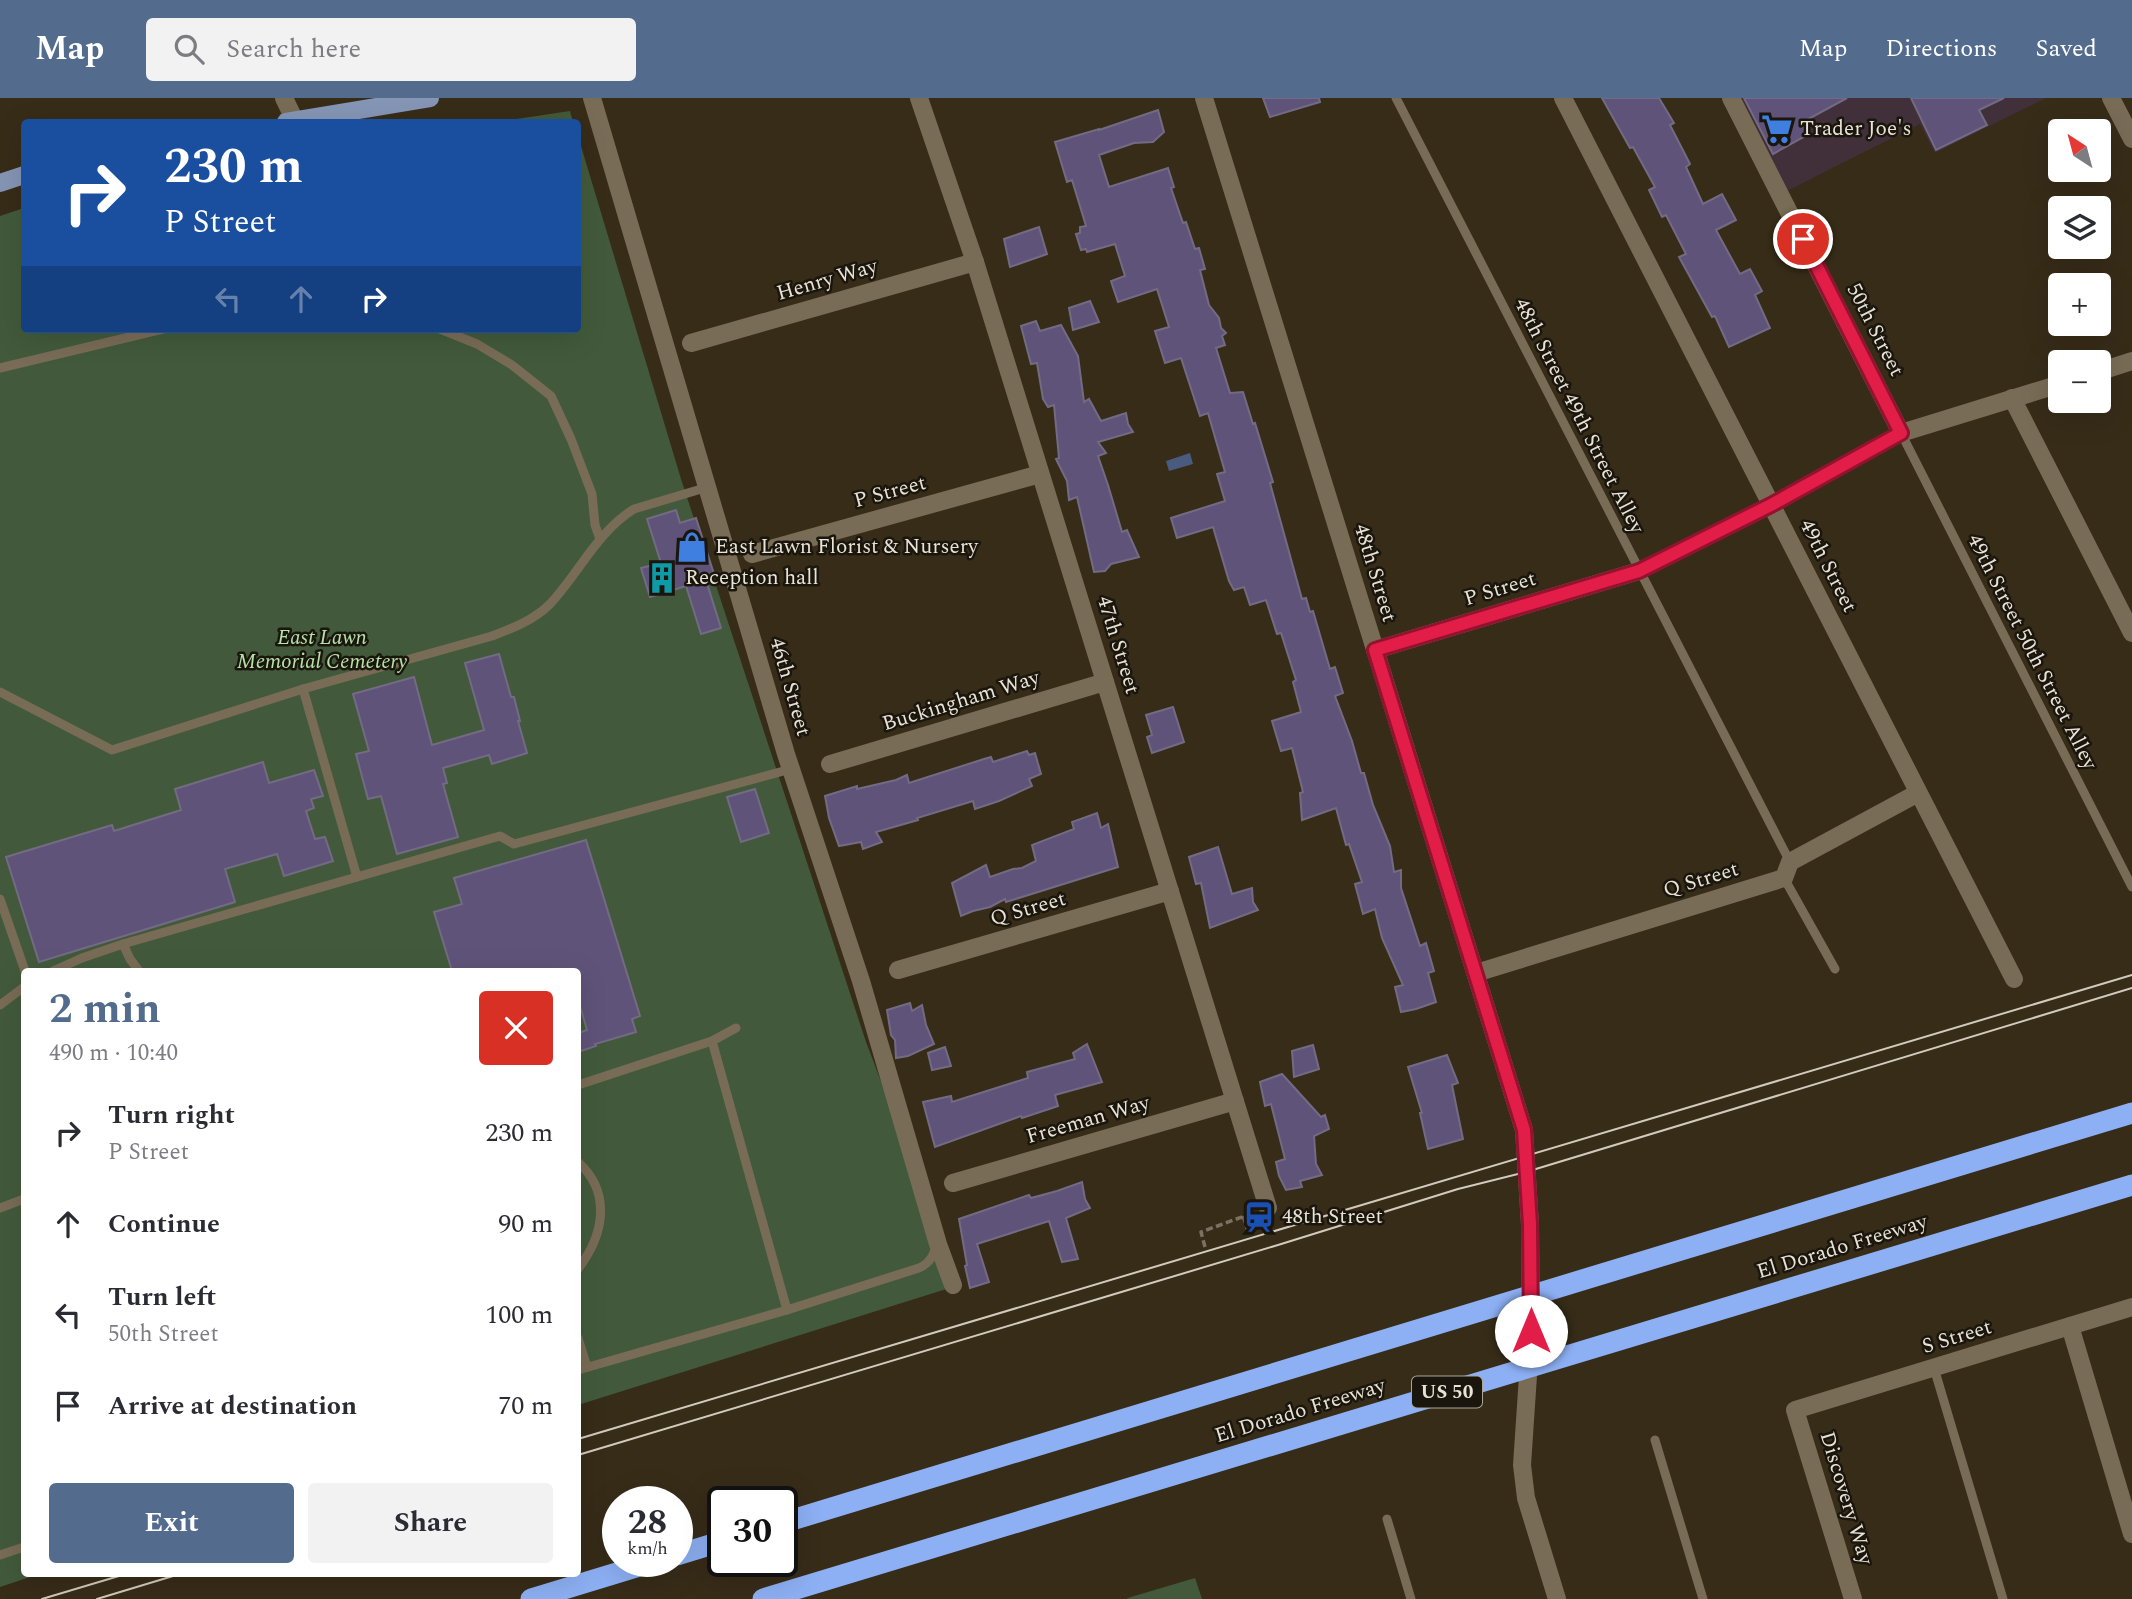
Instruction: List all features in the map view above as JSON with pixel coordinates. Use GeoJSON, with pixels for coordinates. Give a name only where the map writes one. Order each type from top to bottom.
{"type":"FeatureCollection","features":[{"type":"Feature","properties":{"kind":"highway","name":"El Dorado Freeway"},"geometry":{"type":"LineString","coordinates":[[798,1517],[2132,1113]]}},
{"type":"Feature","properties":{"kind":"highway","name":"El Dorado Freeway"},"geometry":{"type":"LineString","coordinates":[[763,1599],[2132,1185]]}},
{"type":"Feature","properties":{"kind":"highway"},"geometry":{"type":"LineString","coordinates":[[531,1599],[603,1577]]}},
{"type":"Feature","properties":{"kind":"main road"},"geometry":{"type":"LineString","coordinates":[[308,119],[430,98]]}},
{"type":"Feature","properties":{"kind":"main road"},"geometry":{"type":"LineString","coordinates":[[0,183],[21,176]]}},
{"type":"Feature","properties":{"kind":"street"},"geometry":{"type":"LineString","coordinates":[[284,98],[290,119]]}},
{"type":"Feature","properties":{"kind":"street","name":"46th Street"},"geometry":{"type":"LineString","coordinates":[[592,98],[791,769],[861,981],[938,1244],[953,1285]]}},
{"type":"Feature","properties":{"kind":"street","name":"47th Street"},"geometry":{"type":"LineString","coordinates":[[919,98],[975,262],[1268,1208]]}},
{"type":"Feature","properties":{"kind":"street","name":"48th Street"},"geometry":{"type":"LineString","coordinates":[[1204,98],[1524,1130],[1530,1224],[1531,1331],[1522,1465],[1526,1498],[1557,1599]]}},
{"type":"Feature","properties":{"kind":"street","name":"49th Street"},"geometry":{"type":"LineString","coordinates":[[1563,98],[2014,979]]}},
{"type":"Feature","properties":{"kind":"street","name":"50th Street"},"geometry":{"type":"LineString","coordinates":[[1731,98],[1901,433]]}},
{"type":"Feature","properties":{"kind":"street"},"geometry":{"type":"LineString","coordinates":[[2111,98],[2132,139]]}},
{"type":"Feature","properties":{"kind":"street","name":"Henry Way"},"geometry":{"type":"LineString","coordinates":[[691,342],[975,262]]}},
{"type":"Feature","properties":{"kind":"street"},"geometry":{"type":"LineString","coordinates":[[2111,368],[2132,362]]}},
{"type":"Feature","properties":{"kind":"street"},"geometry":{"type":"LineString","coordinates":[[1901,433],[2048,388]]}},
{"type":"Feature","properties":{"kind":"street"},"geometry":{"type":"LineString","coordinates":[[2012,398],[2132,633]]}},
{"type":"Feature","properties":{"kind":"street","name":"P Street"},"geometry":{"type":"LineString","coordinates":[[752,554],[1040,474]]}},
{"type":"Feature","properties":{"kind":"street","name":"P Street"},"geometry":{"type":"LineString","coordinates":[[1375,650],[1639,571]]}},
{"type":"Feature","properties":{"kind":"street","name":"Buckingham Way"},"geometry":{"type":"LineString","coordinates":[[830,764],[1105,682]]}},
{"type":"Feature","properties":{"kind":"street","name":"Q Street"},"geometry":{"type":"LineString","coordinates":[[1476,973],[1787,870],[1918,793]]}},
{"type":"Feature","properties":{"kind":"street","name":"Q Street"},"geometry":{"type":"LineString","coordinates":[[898,971],[1170,891]]}},
{"type":"Feature","properties":{"kind":"street","name":"Freeman Way"},"geometry":{"type":"LineString","coordinates":[[953,1183],[1235,1101]]}},
{"type":"Feature","properties":{"kind":"street","name":"S Street"},"geometry":{"type":"LineString","coordinates":[[1795,1410],[2132,1307]]}},
{"type":"Feature","properties":{"kind":"street"},"geometry":{"type":"LineString","coordinates":[[2070,1326],[2132,1534]]}},
{"type":"Feature","properties":{"kind":"street","name":"Discovery Way"},"geometry":{"type":"LineString","coordinates":[[1795,1410],[1853,1599]]}},
{"type":"Feature","properties":{"kind":"lane","name":"48th Street 49th Street Alley"},"geometry":{"type":"LineString","coordinates":[[1396,98],[1639,571],[1835,969]]}},
{"type":"Feature","properties":{"kind":"lane"},"geometry":{"type":"LineString","coordinates":[[0,368],[146,333]]}},
{"type":"Feature","properties":{"kind":"lane"},"geometry":{"type":"LineString","coordinates":[[450,333],[477,344],[512,365],[551,396],[592,494],[595,525],[600,539]]}},
{"type":"Feature","properties":{"kind":"lane"},"geometry":{"type":"LineString","coordinates":[[1639,571],[1771,505],[1901,433]]}},
{"type":"Feature","properties":{"kind":"lane","name":"49th Street 50th Street Alley"},"geometry":{"type":"LineString","coordinates":[[1901,433],[2132,887]]}},
{"type":"Feature","properties":{"kind":"lane"},"geometry":{"type":"LineString","coordinates":[[0,692],[112,750],[303,689],[515,628],[549,605],[612,525],[634,509],[708,487]]}},
{"type":"Feature","properties":{"kind":"lane"},"geometry":{"type":"LineString","coordinates":[[303,689],[356,877]]}},
{"type":"Feature","properties":{"kind":"lane"},"geometry":{"type":"LineString","coordinates":[[60,968],[124,944],[500,836],[514,845],[791,769]]}},
{"type":"Feature","properties":{"kind":"lane"},"geometry":{"type":"LineString","coordinates":[[0,899],[24,968]]}},
{"type":"Feature","properties":{"kind":"lane"},"geometry":{"type":"LineString","coordinates":[[124,944],[137,968]]}},
{"type":"Feature","properties":{"kind":"lane"},"geometry":{"type":"LineString","coordinates":[[0,1005],[21,989]]}},
{"type":"Feature","properties":{"kind":"lane"},"geometry":{"type":"LineString","coordinates":[[581,1084],[712,1041],[736,1028]]}},
{"type":"Feature","properties":{"kind":"lane"},"geometry":{"type":"LineString","coordinates":[[712,1041],[787,1310]]}},
{"type":"Feature","properties":{"kind":"lane"},"geometry":{"type":"LineString","coordinates":[[581,1165],[595,1183],[600,1210],[600,1225],[595,1241],[581,1264]]}},
{"type":"Feature","properties":{"kind":"lane"},"geometry":{"type":"LineString","coordinates":[[0,1208],[21,1200]]}},
{"type":"Feature","properties":{"kind":"lane"},"geometry":{"type":"LineString","coordinates":[[582,1369],[787,1310],[919,1268],[931,1258],[938,1244]]}},
{"type":"Feature","properties":{"kind":"lane"},"geometry":{"type":"LineString","coordinates":[[1934,1367],[2003,1599]]}},
{"type":"Feature","properties":{"kind":"lane"},"geometry":{"type":"LineString","coordinates":[[1655,1440],[1703,1599]]}},
{"type":"Feature","properties":{"kind":"lane"},"geometry":{"type":"LineString","coordinates":[[1387,1519],[1410,1599]]}},
{"type":"Feature","properties":{"kind":"lane"},"geometry":{"type":"LineString","coordinates":[[0,1555],[21,1548]]}},
{"type":"Feature","properties":{"kind":"path"},"geometry":{"type":"LineString","coordinates":[[1205,1247],[1201,1232],[1268,1208]]}},
{"type":"Feature","properties":{"kind":"path"},"geometry":{"type":"LineString","coordinates":[[1243,1216],[1249,1234]]}},
{"type":"Feature","properties":{"kind":"shaded area"},"geometry":{"type":"Polygon","coordinates":[[[1734,98],[2046,98],[1935,153],[1920,124],[1783,193],[1734,98]]]}},
{"type":"Feature","properties":{"kind":"green space"},"geometry":{"type":"Polygon","coordinates":[[[570,111],[572,119],[517,119],[570,111]]]}},
{"type":"Feature","properties":{"kind":"green space","name":"East Lawn Memorial Cemetery"},"geometry":{"type":"Polygon","coordinates":[[[581,146],[681,479],[866,1042],[959,1285],[581,1404],[581,968],[21,968],[21,1577],[30,1577],[0,1587],[0,216],[21,209],[21,333],[581,333],[581,146]]]}},
{"type":"Feature","properties":{"kind":"green space"},"geometry":{"type":"Polygon","coordinates":[[[1195,1578],[1202,1599],[1126,1599],[1131,1597],[1195,1578]]]}},
{"type":"Feature","properties":{"kind":"water"},"geometry":{"type":"Polygon","coordinates":[[[1190,453],[1193,464],[1169,471],[1166,461],[1190,453]]]}},
{"type":"Feature","properties":{"kind":"building"},"geometry":{"type":"Polygon","coordinates":[[[1263,98],[1319,98],[1320,102],[1270,117],[1263,98]]]}},
{"type":"Feature","properties":{"kind":"building"},"geometry":{"type":"Polygon","coordinates":[[[1602,98],[1659,98],[1674,123],[1670,125],[1690,164],[1686,167],[1703,204],[1722,194],[1736,220],[1716,230],[1740,274],[1750,269],[1762,291],[1755,295],[1770,328],[1729,347],[1715,316],[1712,317],[1679,257],[1686,254],[1666,215],[1662,217],[1649,190],[1655,187],[1602,98]]]}},
{"type":"Feature","properties":{"kind":"building","name":"Trader Joe's"},"geometry":{"type":"Polygon","coordinates":[[[1744,98],[1847,98],[1801,123],[1807,135],[1773,154],[1744,98]]]}},
{"type":"Feature","properties":{"kind":"building"},"geometry":{"type":"Polygon","coordinates":[[[1911,98],[2004,98],[1979,110],[1987,125],[1936,150],[1911,98]]]}},
{"type":"Feature","properties":{"kind":"building"},"geometry":{"type":"Polygon","coordinates":[[[1158,110],[1164,132],[1153,142],[1134,143],[1099,155],[1109,187],[1168,168],[1174,187],[1171,188],[1183,223],[1186,222],[1195,249],[1199,248],[1205,269],[1200,270],[1209,305],[1226,333],[1222,336],[1225,345],[1216,348],[1230,393],[1243,392],[1253,424],[1255,423],[1273,482],[1270,483],[1302,599],[1306,598],[1310,612],[1313,611],[1330,669],[1335,667],[1343,693],[1335,696],[1390,846],[1394,872],[1401,870],[1401,888],[1420,946],[1426,943],[1434,971],[1428,973],[1436,1002],[1416,1009],[1401,1012],[1395,987],[1403,985],[1382,938],[1375,909],[1363,914],[1355,884],[1362,882],[1349,844],[1346,845],[1336,808],[1302,820],[1300,793],[1303,792],[1292,748],[1281,751],[1272,721],[1301,712],[1293,682],[1296,680],[1281,633],[1277,634],[1266,600],[1250,605],[1244,587],[1234,590],[1213,527],[1177,538],[1171,518],[1225,501],[1217,474],[1225,472],[1208,413],[1200,416],[1181,358],[1165,363],[1155,331],[1169,327],[1157,289],[1118,302],[1111,281],[1125,276],[1115,244],[1087,252],[1086,249],[1081,250],[1076,234],[1080,233],[1080,227],[1086,226],[1072,180],[1067,182],[1055,142],[1158,110]]]}},
{"type":"Feature","properties":{"kind":"building"},"geometry":{"type":"Polygon","coordinates":[[[1039,227],[1047,254],[1010,267],[1004,239],[1039,227]]]}},
{"type":"Feature","properties":{"kind":"building"},"geometry":{"type":"Polygon","coordinates":[[[1090,301],[1099,322],[1073,330],[1069,308],[1090,301]]]}},
{"type":"Feature","properties":{"kind":"building"},"geometry":{"type":"Polygon","coordinates":[[[1036,321],[1040,331],[1061,325],[1078,356],[1084,402],[1089,399],[1101,421],[1126,413],[1133,432],[1098,442],[1106,453],[1098,456],[1122,532],[1127,530],[1139,557],[1111,564],[1105,571],[1094,572],[1077,497],[1069,500],[1067,481],[1056,459],[1059,458],[1054,405],[1048,407],[1043,399],[1037,363],[1031,364],[1021,326],[1036,321]]]}},
{"type":"Feature","properties":{"kind":"building"},"geometry":{"type":"Polygon","coordinates":[[[676,510],[680,523],[696,518],[715,577],[706,580],[721,628],[701,634],[686,586],[650,597],[641,568],[661,563],[647,519],[676,510]]]}},
{"type":"Feature","properties":{"kind":"building"},"geometry":{"type":"Polygon","coordinates":[[[499,654],[511,697],[514,697],[527,753],[492,764],[489,755],[443,768],[447,783],[443,784],[458,837],[397,854],[381,796],[368,799],[356,754],[369,751],[353,694],[414,677],[432,745],[484,730],[465,663],[499,654]]]}},
{"type":"Feature","properties":{"kind":"building"},"geometry":{"type":"Polygon","coordinates":[[[1173,707],[1184,742],[1152,753],[1147,737],[1152,735],[1146,715],[1173,707]]]}},
{"type":"Feature","properties":{"kind":"building"},"geometry":{"type":"Polygon","coordinates":[[[1027,751],[1029,755],[1035,753],[1041,774],[1029,779],[1032,786],[975,809],[973,801],[876,832],[882,842],[863,849],[861,842],[839,846],[825,796],[857,786],[857,789],[896,780],[907,775],[909,783],[991,757],[993,762],[1027,751]]]}},
{"type":"Feature","properties":{"kind":"building"},"geometry":{"type":"Polygon","coordinates":[[[263,762],[269,783],[314,770],[323,796],[311,799],[314,808],[306,811],[315,839],[325,837],[333,861],[284,876],[277,854],[225,869],[235,902],[39,962],[6,857],[112,825],[114,831],[181,810],[175,789],[263,762]]]}},
{"type":"Feature","properties":{"kind":"building"},"geometry":{"type":"Polygon","coordinates":[[[755,789],[769,833],[741,842],[727,797],[755,789]]]}},
{"type":"Feature","properties":{"kind":"building"},"geometry":{"type":"Polygon","coordinates":[[[1097,813],[1101,828],[1108,824],[1118,867],[1006,902],[1005,899],[961,916],[952,883],[986,865],[990,877],[1022,868],[1036,861],[1032,845],[1074,829],[1072,822],[1097,813]]]}},
{"type":"Feature","properties":{"kind":"building"},"geometry":{"type":"Polygon","coordinates":[[[586,840],[640,1016],[632,1019],[636,1032],[581,1051],[581,1032],[587,1030],[581,1009],[581,968],[451,968],[434,912],[462,904],[454,878],[586,840]]]}},
{"type":"Feature","properties":{"kind":"building"},"geometry":{"type":"Polygon","coordinates":[[[1218,847],[1232,894],[1252,888],[1253,902],[1258,910],[1210,928],[1201,883],[1196,884],[1189,857],[1218,847]]]}},
{"type":"Feature","properties":{"kind":"building"},"geometry":{"type":"Polygon","coordinates":[[[910,1003],[912,1011],[922,1005],[934,1044],[908,1056],[896,1058],[895,1040],[891,1035],[887,1010],[910,1003]]]}},
{"type":"Feature","properties":{"kind":"building"},"geometry":{"type":"Polygon","coordinates":[[[1087,1044],[1102,1082],[1055,1095],[1058,1106],[1022,1118],[1021,1116],[935,1147],[923,1102],[951,1096],[952,1102],[1028,1078],[1027,1072],[1075,1059],[1073,1053],[1087,1044]]]}},
{"type":"Feature","properties":{"kind":"building"},"geometry":{"type":"Polygon","coordinates":[[[1313,1045],[1319,1069],[1294,1077],[1292,1051],[1313,1045]]]}},
{"type":"Feature","properties":{"kind":"building"},"geometry":{"type":"Polygon","coordinates":[[[945,1047],[951,1066],[932,1070],[928,1053],[945,1047]]]}},
{"type":"Feature","properties":{"kind":"building"},"geometry":{"type":"Polygon","coordinates":[[[1447,1055],[1458,1083],[1452,1085],[1463,1139],[1428,1149],[1422,1113],[1408,1067],[1447,1055]]]}},
{"type":"Feature","properties":{"kind":"building"},"geometry":{"type":"Polygon","coordinates":[[[1282,1074],[1321,1117],[1325,1115],[1329,1129],[1314,1136],[1316,1164],[1322,1175],[1300,1181],[1302,1187],[1286,1190],[1276,1162],[1285,1159],[1271,1104],[1265,1106],[1260,1082],[1282,1074]]]}},
{"type":"Feature","properties":{"kind":"building"},"geometry":{"type":"Polygon","coordinates":[[[1082,1182],[1085,1199],[1090,1208],[1066,1218],[1078,1259],[1062,1262],[1049,1221],[977,1244],[989,1282],[970,1288],[959,1219],[1029,1195],[1031,1198],[1082,1182]]]}},
{"type":"Feature","properties":{"kind":"tram line"},"geometry":{"type":"LineString","coordinates":[[581,1438],[2132,975]]}},
{"type":"Feature","properties":{"kind":"tram line"},"geometry":{"type":"LineString","coordinates":[[581,1454],[2132,988]]}},
{"type":"Feature","properties":{"kind":"tram line"},"geometry":{"type":"LineString","coordinates":[[42,1599],[116,1577]]}},
{"type":"Feature","properties":{"kind":"tram line"},"geometry":{"type":"LineString","coordinates":[[97,1599],[170,1577]]}},
{"type":"Feature","properties":{"kind":"place","name":"Trader Joe's"},"geometry":{"type":"Point","coordinates":[1777,129]}},
{"type":"Feature","properties":{"kind":"place","name":"East Lawn Florist & Nursery"},"geometry":{"type":"Point","coordinates":[692,547]}},
{"type":"Feature","properties":{"kind":"place","name":"Reception hall"},"geometry":{"type":"Point","coordinates":[662,578]}},
{"type":"Feature","properties":{"kind":"place","name":"48th Street"},"geometry":{"type":"Point","coordinates":[1259,1217]}},
{"type":"Feature","properties":{"kind":"route"},"geometry":{"type":"LineString","coordinates":[[1531,1331],[1530,1224],[1524,1130],[1375,650],[1639,571],[1771,505],[1901,433],[1803,239]]}}]}
